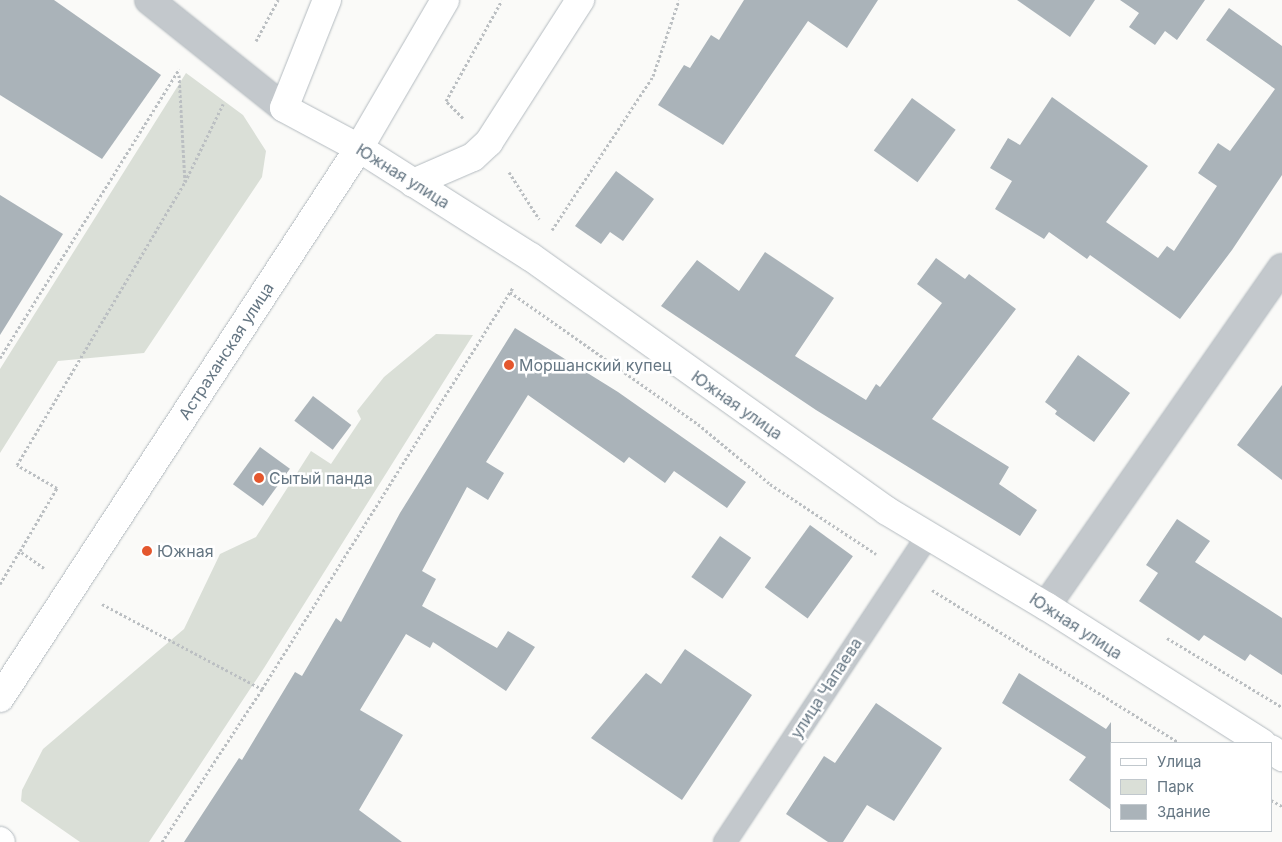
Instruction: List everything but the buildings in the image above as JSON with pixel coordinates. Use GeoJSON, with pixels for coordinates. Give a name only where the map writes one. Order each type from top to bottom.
{"type":"FeatureCollection","features":[{"type":"Feature","properties":{"kind":"street","name":"Южная улица"},"geometry":{"type":"LineString","coordinates":[[150,0],[238,73],[284,108],[359,148],[531,257],[887,511],[1046,606],[1260,742]]}},
{"type":"Feature","properties":{"kind":"street"},"geometry":{"type":"LineString","coordinates":[[284,108],[327,0]]}},
{"type":"Feature","properties":{"kind":"street","name":"Астраханская улица"},"geometry":{"type":"LineString","coordinates":[[0,698],[359,148],[445,0]]}},
{"type":"Feature","properties":{"kind":"street"},"geometry":{"type":"LineString","coordinates":[[412,182],[473,157],[489,142],[580,0]]}},
{"type":"Feature","properties":{"kind":"street"},"geometry":{"type":"LineString","coordinates":[[1046,606],[1282,268]]}},
{"type":"Feature","properties":{"kind":"lane","name":"улица Чапаева"},"geometry":{"type":"LineString","coordinates":[[725,842],[928,535]]}},
{"type":"Feature","properties":{"kind":"path"},"geometry":{"type":"LineString","coordinates":[[0,584],[57,488],[17,464],[185,182],[238,73],[278,0]]}},
{"type":"Feature","properties":{"kind":"path"},"geometry":{"type":"LineString","coordinates":[[162,842],[262,689],[531,257],[653,76],[679,0]]}},
{"type":"Feature","properties":{"kind":"path"},"geometry":{"type":"LineString","coordinates":[[183,28],[179,74],[185,182]]}},
{"type":"Feature","properties":{"kind":"path"},"geometry":{"type":"LineString","coordinates":[[0,358],[179,74]]}},
{"type":"Feature","properties":{"kind":"path"},"geometry":{"type":"LineString","coordinates":[[20,551],[71,587],[262,689]]}},
{"type":"Feature","properties":{"kind":"path"},"geometry":{"type":"LineString","coordinates":[[1158,632],[1282,707]]}},
{"type":"Feature","properties":{"kind":"green space"},"geometry":{"type":"Polygon","coordinates":[[[186,73],[243,115],[266,151],[262,177],[144,353],[58,361],[0,453],[0,369],[186,73]]]}},
{"type":"Feature","properties":{"kind":"green space"},"geometry":{"type":"Polygon","coordinates":[[[436,334],[473,335],[264,668],[149,842],[80,842],[21,801],[22,790],[43,749],[184,629],[220,554],[256,537],[311,451],[331,464],[361,419],[357,411],[384,377],[436,334]]]}},
{"type":"Feature","properties":{"kind":"place","name":"Моршанский купец"},"geometry":{"type":"Point","coordinates":[509,365]}},
{"type":"Feature","properties":{"kind":"place","name":"Сытый панда"},"geometry":{"type":"Point","coordinates":[259,478]}},
{"type":"Feature","properties":{"kind":"place","name":"Южная"},"geometry":{"type":"Point","coordinates":[147,551]}}]}
